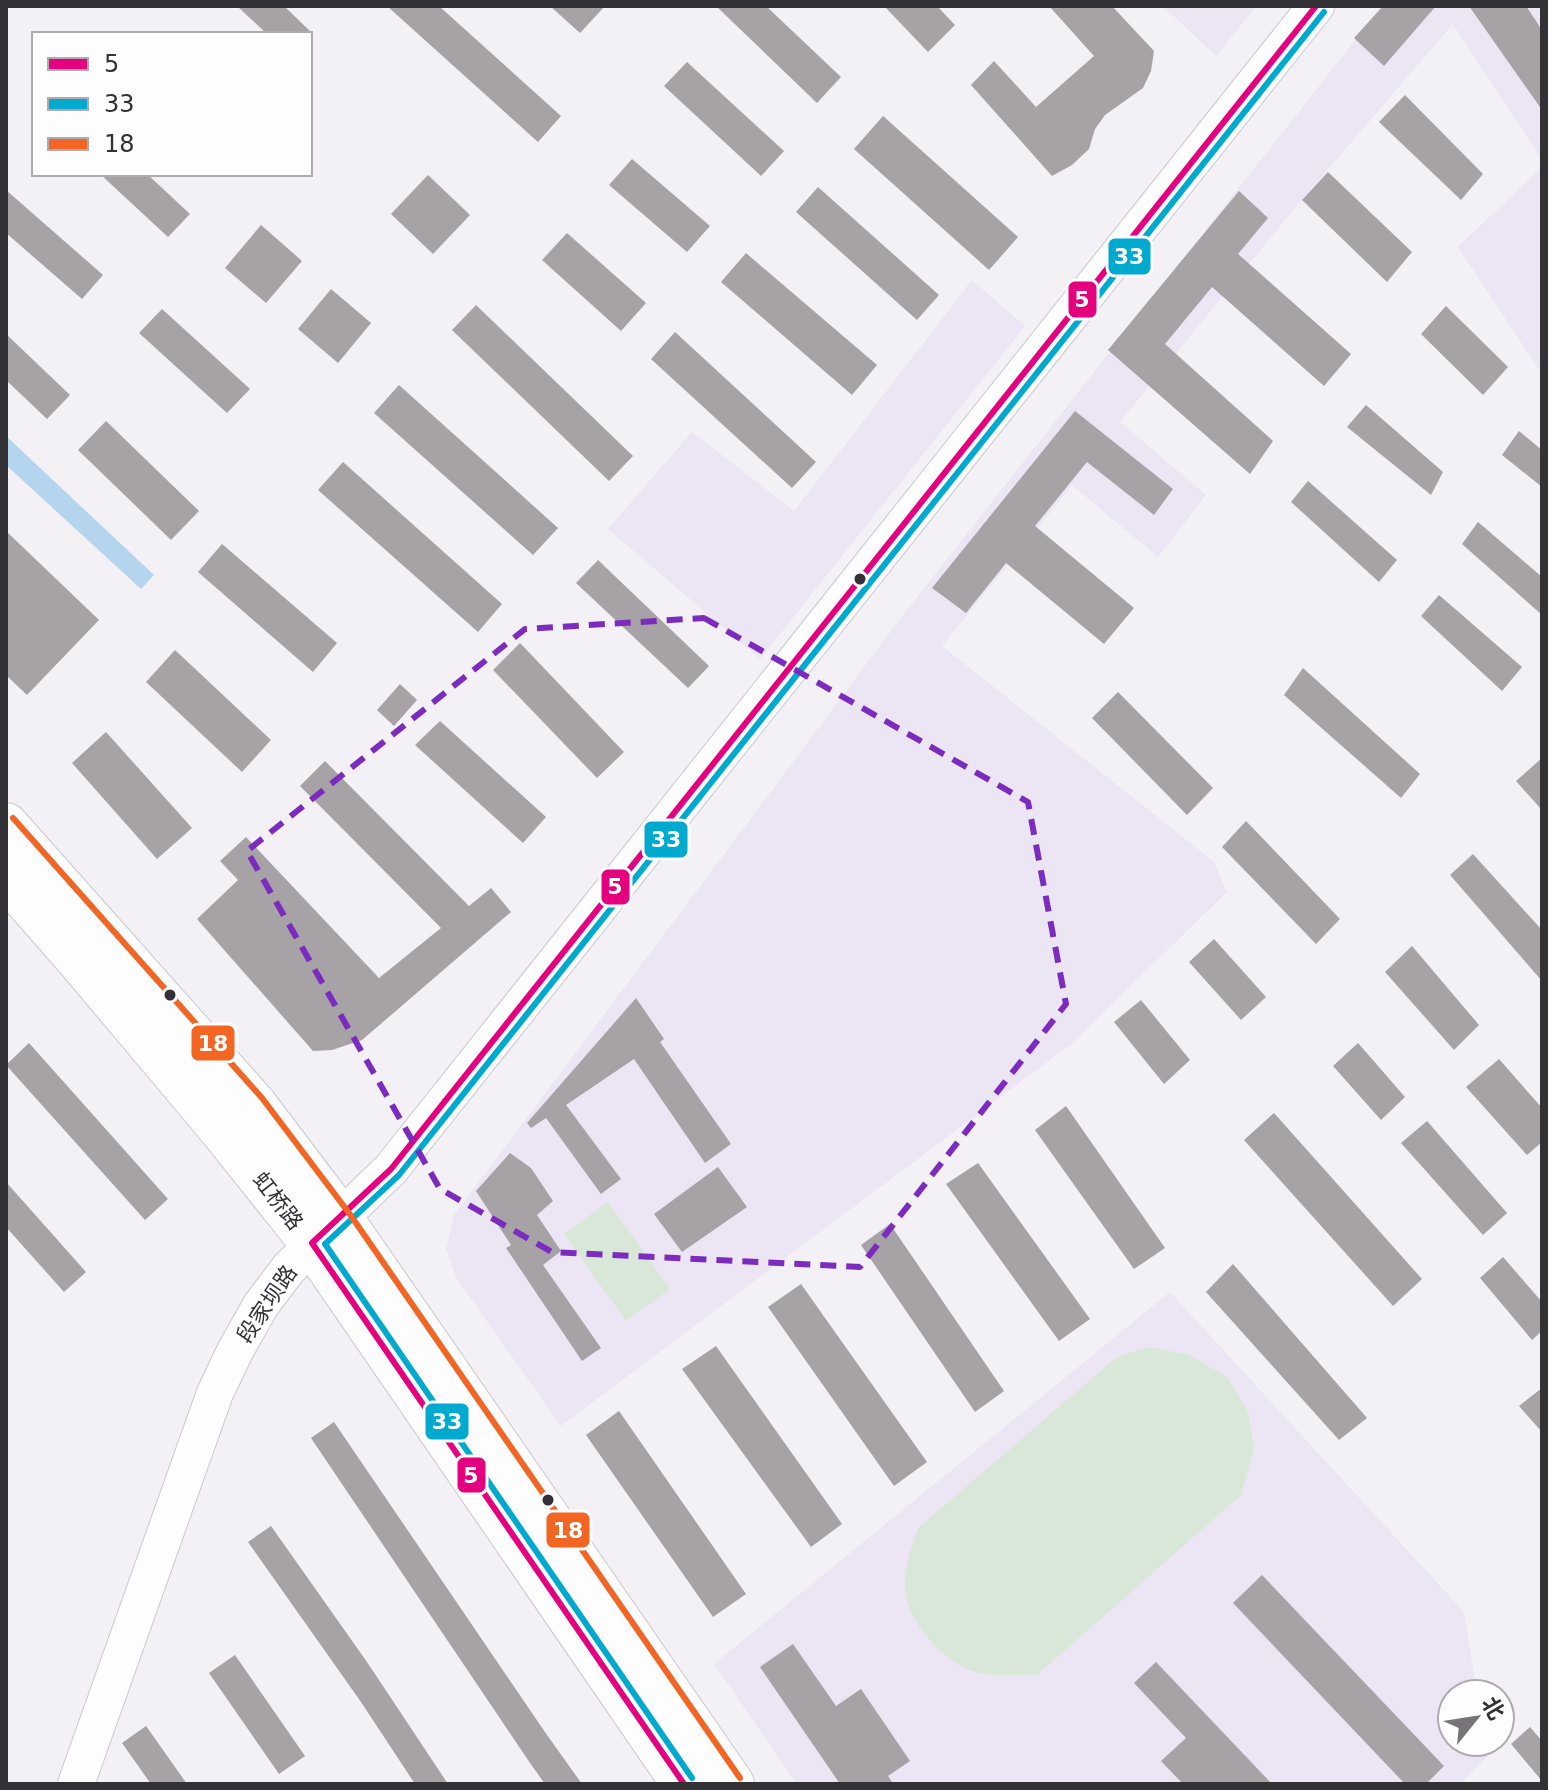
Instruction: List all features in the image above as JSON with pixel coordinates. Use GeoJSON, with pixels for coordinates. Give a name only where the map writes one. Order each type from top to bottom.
{"type":"FeatureCollection","features":[{"type":"Feature","properties":{"kind":"main road","name":"虹桥路"},"geometry":{"type":"LineString","coordinates":[[6,825],[254,1104],[326,1231],[684,1784]]}},
{"type":"Feature","properties":{"kind":"main road","name":"虹桥路"},"geometry":{"type":"LineString","coordinates":[[6,877],[221,1129],[326,1231],[732,1784]]}},
{"type":"Feature","properties":{"kind":"street","name":"段家坝路"},"geometry":{"type":"LineString","coordinates":[[76,1784],[215,1393],[261,1305],[289,1268],[391,1169],[1316,6]]}},
{"type":"Feature","properties":{"kind":"highlighted area"},"geometry":{"type":"Polygon","coordinates":[[[704,618],[1028,802],[1066,1004],[860,1267],[552,1252],[440,1189],[247,851],[525,629],[704,618]]]}},
{"type":"Feature","properties":{"kind":"shaded area"},"geometry":{"type":"Polygon","coordinates":[[[1163,6],[1256,6],[1216,56],[1163,6]]]}},
{"type":"Feature","properties":{"kind":"shaded area"},"geometry":{"type":"Polygon","coordinates":[[[1382,6],[1542,6],[1542,160],[1453,24],[1293,210],[1120,422],[1206,495],[1158,557],[1072,485],[942,646],[1214,862],[1227,892],[1071,1044],[561,1426],[457,1279],[446,1249],[454,1215],[903,615],[1382,6]]]}},
{"type":"Feature","properties":{"kind":"shaded area"},"geometry":{"type":"Polygon","coordinates":[[[1542,167],[1542,374],[1458,247],[1542,167]]]}},
{"type":"Feature","properties":{"kind":"shaded area"},"geometry":{"type":"Polygon","coordinates":[[[972,280],[1025,326],[760,659],[608,529],[692,432],[794,511],[972,280]]]}},
{"type":"Feature","properties":{"kind":"shaded area"},"geometry":{"type":"Polygon","coordinates":[[[1170,1292],[1464,1612],[1474,1678],[1436,1678],[1436,1758],[1486,1758],[1460,1784],[797,1784],[714,1664],[1170,1292]]]}},
{"type":"Feature","properties":{"kind":"green space"},"geometry":{"type":"Polygon","coordinates":[[[608,1202],[670,1289],[626,1321],[564,1234],[608,1202]]]}},
{"type":"Feature","properties":{"kind":"green space"},"geometry":{"type":"Polygon","coordinates":[[[1149,1347],[1190,1355],[1228,1378],[1248,1412],[1254,1448],[1241,1495],[1037,1675],[990,1674],[963,1667],[932,1643],[910,1609],[905,1576],[918,1528],[1117,1357],[1149,1347]]]}},
{"type":"Feature","properties":{"kind":"water"},"geometry":{"type":"Polygon","coordinates":[[[6,436],[154,575],[141,589],[6,465],[6,436]]]}},
{"type":"Feature","properties":{"kind":"building"},"geometry":{"type":"Polygon","coordinates":[[[237,6],[284,6],[311,32],[265,32],[237,6]]]}},
{"type":"Feature","properties":{"kind":"building"},"geometry":{"type":"Polygon","coordinates":[[[387,6],[439,6],[561,116],[538,142],[387,6]]]}},
{"type":"Feature","properties":{"kind":"building"},"geometry":{"type":"Polygon","coordinates":[[[550,6],[605,6],[580,33],[550,6]]]}},
{"type":"Feature","properties":{"kind":"building"},"geometry":{"type":"Polygon","coordinates":[[[716,6],[766,6],[841,77],[817,103],[716,6]]]}},
{"type":"Feature","properties":{"kind":"building"},"geometry":{"type":"Polygon","coordinates":[[[884,6],[937,6],[955,25],[928,52],[884,6]]]}},
{"type":"Feature","properties":{"kind":"building"},"geometry":{"type":"Polygon","coordinates":[[[1049,6],[1112,6],[1154,51],[1151,71],[1143,88],[1105,115],[1095,129],[1089,149],[1072,165],[1052,176],[971,85],[994,61],[1036,107],[1094,56],[1049,6]]]}},
{"type":"Feature","properties":{"kind":"building"},"geometry":{"type":"Polygon","coordinates":[[[1383,6],[1436,6],[1384,66],[1354,38],[1383,6]]]}},
{"type":"Feature","properties":{"kind":"building"},"geometry":{"type":"Polygon","coordinates":[[[1469,6],[1526,6],[1542,30],[1542,110],[1469,6]]]}},
{"type":"Feature","properties":{"kind":"building"},"geometry":{"type":"Polygon","coordinates":[[[687,62],[784,151],[761,176],[664,86],[687,62]]]}},
{"type":"Feature","properties":{"kind":"building"},"geometry":{"type":"Polygon","coordinates":[[[1405,95],[1483,174],[1461,200],[1379,122],[1405,95]]]}},
{"type":"Feature","properties":{"kind":"building"},"geometry":{"type":"Polygon","coordinates":[[[883,116],[1018,237],[989,270],[854,149],[883,116]]]}},
{"type":"Feature","properties":{"kind":"building"},"geometry":{"type":"Polygon","coordinates":[[[632,159],[710,226],[687,252],[609,185],[632,159]]]}},
{"type":"Feature","properties":{"kind":"building"},"geometry":{"type":"Polygon","coordinates":[[[1328,172],[1412,252],[1387,282],[1302,200],[1328,172]]]}},
{"type":"Feature","properties":{"kind":"building"},"geometry":{"type":"Polygon","coordinates":[[[428,175],[470,215],[433,254],[391,214],[428,175]]]}},
{"type":"Feature","properties":{"kind":"building"},"geometry":{"type":"Polygon","coordinates":[[[102,176],[149,176],[190,214],[168,237],[102,176]]]}},
{"type":"Feature","properties":{"kind":"building"},"geometry":{"type":"Polygon","coordinates":[[[818,187],[939,295],[917,320],[796,212],[818,187]]]}},
{"type":"Feature","properties":{"kind":"building"},"geometry":{"type":"Polygon","coordinates":[[[6,190],[103,275],[82,299],[6,233],[6,190]]]}},
{"type":"Feature","properties":{"kind":"building"},"geometry":{"type":"Polygon","coordinates":[[[1239,191],[1268,218],[1238,254],[1351,354],[1324,386],[1212,287],[1165,344],[1273,441],[1250,474],[1108,350],[1239,191]]]}},
{"type":"Feature","properties":{"kind":"building"},"geometry":{"type":"Polygon","coordinates":[[[261,225],[302,261],[266,303],[225,268],[261,225]]]}},
{"type":"Feature","properties":{"kind":"building"},"geometry":{"type":"Polygon","coordinates":[[[567,233],[646,303],[621,331],[542,260],[567,233]]]}},
{"type":"Feature","properties":{"kind":"building"},"geometry":{"type":"Polygon","coordinates":[[[746,253],[877,365],[852,395],[721,282],[746,253]]]}},
{"type":"Feature","properties":{"kind":"building"},"geometry":{"type":"Polygon","coordinates":[[[331,289],[371,323],[338,363],[298,329],[331,289]]]}},
{"type":"Feature","properties":{"kind":"building"},"geometry":{"type":"Polygon","coordinates":[[[476,305],[633,456],[609,481],[452,330],[476,305]]]}},
{"type":"Feature","properties":{"kind":"building"},"geometry":{"type":"Polygon","coordinates":[[[1446,306],[1508,367],[1483,395],[1421,334],[1446,306]]]}},
{"type":"Feature","properties":{"kind":"building"},"geometry":{"type":"Polygon","coordinates":[[[162,309],[250,389],[227,413],[139,333],[162,309]]]}},
{"type":"Feature","properties":{"kind":"building"},"geometry":{"type":"Polygon","coordinates":[[[675,332],[816,462],[792,488],[651,359],[675,332]]]}},
{"type":"Feature","properties":{"kind":"building"},"geometry":{"type":"Polygon","coordinates":[[[6,334],[70,395],[47,419],[6,380],[6,334]]]}},
{"type":"Feature","properties":{"kind":"building"},"geometry":{"type":"Polygon","coordinates":[[[399,385],[558,528],[533,555],[374,413],[399,385]]]}},
{"type":"Feature","properties":{"kind":"building"},"geometry":{"type":"Polygon","coordinates":[[[1366,405],[1443,472],[1431,495],[1347,427],[1366,405]]]}},
{"type":"Feature","properties":{"kind":"building"},"geometry":{"type":"Polygon","coordinates":[[[1075,411],[1173,489],[1154,515],[1087,462],[1035,526],[1134,608],[1104,644],[1006,563],[966,613],[932,588],[1075,411]]]}},
{"type":"Feature","properties":{"kind":"building"},"geometry":{"type":"Polygon","coordinates":[[[106,421],[199,511],[171,540],[78,450],[106,421]]]}},
{"type":"Feature","properties":{"kind":"building"},"geometry":{"type":"Polygon","coordinates":[[[1519,431],[1542,450],[1542,487],[1502,455],[1519,431]]]}},
{"type":"Feature","properties":{"kind":"building"},"geometry":{"type":"Polygon","coordinates":[[[343,462],[502,604],[478,632],[318,490],[343,462]]]}},
{"type":"Feature","properties":{"kind":"building"},"geometry":{"type":"Polygon","coordinates":[[[1308,481],[1397,560],[1379,582],[1291,502],[1308,481]]]}},
{"type":"Feature","properties":{"kind":"building"},"geometry":{"type":"Polygon","coordinates":[[[1478,522],[1542,577],[1542,615],[1462,544],[1478,522]]]}},
{"type":"Feature","properties":{"kind":"building"},"geometry":{"type":"Polygon","coordinates":[[[6,531],[99,620],[27,695],[6,675],[6,531]]]}},
{"type":"Feature","properties":{"kind":"building"},"geometry":{"type":"Polygon","coordinates":[[[222,544],[337,643],[313,672],[198,572],[222,544]]]}},
{"type":"Feature","properties":{"kind":"building"},"geometry":{"type":"Polygon","coordinates":[[[598,560],[709,666],[688,688],[576,583],[598,560]]]}},
{"type":"Feature","properties":{"kind":"building"},"geometry":{"type":"Polygon","coordinates":[[[1439,595],[1522,667],[1502,691],[1421,616],[1439,595]]]}},
{"type":"Feature","properties":{"kind":"building"},"geometry":{"type":"Polygon","coordinates":[[[520,643],[624,752],[597,778],[493,670],[520,643]]]}},
{"type":"Feature","properties":{"kind":"building"},"geometry":{"type":"Polygon","coordinates":[[[175,650],[271,740],[242,772],[146,682],[175,650]]]}},
{"type":"Feature","properties":{"kind":"building"},"geometry":{"type":"Polygon","coordinates":[[[1303,668],[1420,774],[1401,798],[1284,695],[1303,668]]]}},
{"type":"Feature","properties":{"kind":"building"},"geometry":{"type":"Polygon","coordinates":[[[400,684],[417,700],[394,726],[377,710],[400,684]]]}},
{"type":"Feature","properties":{"kind":"building"},"geometry":{"type":"Polygon","coordinates":[[[1118,692],[1213,788],[1187,815],[1092,718],[1118,692]]]}},
{"type":"Feature","properties":{"kind":"building"},"geometry":{"type":"Polygon","coordinates":[[[440,721],[546,817],[523,843],[415,745],[440,721]]]}},
{"type":"Feature","properties":{"kind":"building"},"geometry":{"type":"Polygon","coordinates":[[[106,732],[192,828],[157,859],[72,763],[106,732]]]}},
{"type":"Feature","properties":{"kind":"building"},"geometry":{"type":"Polygon","coordinates":[[[1542,758],[1542,810],[1516,781],[1542,758]]]}},
{"type":"Feature","properties":{"kind":"building"},"geometry":{"type":"Polygon","coordinates":[[[325,761],[469,906],[491,888],[511,912],[362,1040],[332,1050],[313,1051],[197,919],[238,880],[220,861],[246,837],[379,978],[441,928],[300,786],[325,761]]]}},
{"type":"Feature","properties":{"kind":"building"},"geometry":{"type":"Polygon","coordinates":[[[1246,821],[1340,919],[1316,944],[1222,847],[1246,821]]]}},
{"type":"Feature","properties":{"kind":"building"},"geometry":{"type":"Polygon","coordinates":[[[1473,854],[1542,930],[1542,981],[1450,875],[1473,854]]]}},
{"type":"Feature","properties":{"kind":"building"},"geometry":{"type":"Polygon","coordinates":[[[1214,939],[1266,997],[1241,1020],[1189,962],[1214,939]]]}},
{"type":"Feature","properties":{"kind":"building"},"geometry":{"type":"Polygon","coordinates":[[[1412,946],[1479,1025],[1454,1050],[1385,972],[1412,946]]]}},
{"type":"Feature","properties":{"kind":"building"},"geometry":{"type":"Polygon","coordinates":[[[636,998],[664,1039],[660,1042],[731,1144],[705,1163],[634,1059],[566,1105],[621,1179],[601,1194],[546,1118],[531,1128],[527,1123],[636,998]]]}},
{"type":"Feature","properties":{"kind":"building"},"geometry":{"type":"Polygon","coordinates":[[[1141,1000],[1190,1060],[1164,1084],[1114,1022],[1141,1000]]]}},
{"type":"Feature","properties":{"kind":"building"},"geometry":{"type":"Polygon","coordinates":[[[29,1043],[168,1199],[145,1220],[6,1065],[29,1043]]]}},
{"type":"Feature","properties":{"kind":"building"},"geometry":{"type":"Polygon","coordinates":[[[1358,1043],[1405,1097],[1381,1120],[1333,1066],[1358,1043]]]}},
{"type":"Feature","properties":{"kind":"building"},"geometry":{"type":"Polygon","coordinates":[[[1499,1059],[1542,1108],[1542,1142],[1527,1155],[1466,1087],[1499,1059]]]}},
{"type":"Feature","properties":{"kind":"building"},"geometry":{"type":"Polygon","coordinates":[[[1066,1106],[1165,1248],[1134,1269],[1035,1130],[1066,1106]]]}},
{"type":"Feature","properties":{"kind":"building"},"geometry":{"type":"Polygon","coordinates":[[[1274,1113],[1422,1279],[1393,1306],[1244,1140],[1274,1113]]]}},
{"type":"Feature","properties":{"kind":"building"},"geometry":{"type":"Polygon","coordinates":[[[1427,1121],[1507,1213],[1483,1235],[1401,1143],[1427,1121]]]}},
{"type":"Feature","properties":{"kind":"building"},"geometry":{"type":"Polygon","coordinates":[[[510,1153],[531,1168],[553,1201],[537,1215],[561,1251],[543,1265],[601,1348],[582,1361],[506,1248],[511,1245],[476,1191],[510,1153]]]}},
{"type":"Feature","properties":{"kind":"building"},"geometry":{"type":"Polygon","coordinates":[[[978,1163],[1090,1319],[1059,1341],[946,1184],[978,1163]]]}},
{"type":"Feature","properties":{"kind":"building"},"geometry":{"type":"Polygon","coordinates":[[[718,1167],[747,1207],[682,1252],[654,1214],[718,1167]]]}},
{"type":"Feature","properties":{"kind":"building"},"geometry":{"type":"Polygon","coordinates":[[[6,1182],[86,1272],[64,1292],[6,1227],[6,1182]]]}},
{"type":"Feature","properties":{"kind":"building"},"geometry":{"type":"Polygon","coordinates":[[[890,1224],[1004,1391],[975,1412],[861,1245],[890,1224]]]}},
{"type":"Feature","properties":{"kind":"building"},"geometry":{"type":"Polygon","coordinates":[[[1503,1257],[1542,1302],[1542,1331],[1532,1340],[1480,1278],[1503,1257]]]}},
{"type":"Feature","properties":{"kind":"building"},"geometry":{"type":"Polygon","coordinates":[[[1233,1264],[1367,1418],[1339,1440],[1206,1292],[1233,1264]]]}},
{"type":"Feature","properties":{"kind":"building"},"geometry":{"type":"Polygon","coordinates":[[[801,1284],[927,1462],[894,1486],[768,1307],[801,1284]]]}},
{"type":"Feature","properties":{"kind":"building"},"geometry":{"type":"Polygon","coordinates":[[[716,1346],[842,1524],[811,1547],[682,1369],[716,1346]]]}},
{"type":"Feature","properties":{"kind":"building"},"geometry":{"type":"Polygon","coordinates":[[[1542,1388],[1542,1432],[1519,1406],[1542,1388]]]}},
{"type":"Feature","properties":{"kind":"building"},"geometry":{"type":"Polygon","coordinates":[[[619,1411],[746,1594],[713,1617],[586,1435],[619,1411]]]}},
{"type":"Feature","properties":{"kind":"building"},"geometry":{"type":"Polygon","coordinates":[[[334,1422],[582,1784],[545,1784],[530,1763],[311,1438],[334,1422]]]}},
{"type":"Feature","properties":{"kind":"building"},"geometry":{"type":"Polygon","coordinates":[[[271,1526],[448,1784],[415,1784],[248,1542],[271,1526]]]}},
{"type":"Feature","properties":{"kind":"building"},"geometry":{"type":"Polygon","coordinates":[[[1262,1575],[1444,1766],[1426,1784],[1405,1784],[1233,1603],[1262,1575]]]}},
{"type":"Feature","properties":{"kind":"building"},"geometry":{"type":"Polygon","coordinates":[[[793,1644],[836,1706],[861,1689],[910,1761],[888,1776],[893,1784],[840,1784],[760,1667],[793,1644]]]}},
{"type":"Feature","properties":{"kind":"building"},"geometry":{"type":"Polygon","coordinates":[[[235,1655],[305,1756],[279,1774],[209,1673],[235,1655]]]}},
{"type":"Feature","properties":{"kind":"building"},"geometry":{"type":"Polygon","coordinates":[[[1156,1662],[1272,1784],[1183,1784],[1161,1761],[1186,1738],[1134,1683],[1156,1662]]]}},
{"type":"Feature","properties":{"kind":"building"},"geometry":{"type":"Polygon","coordinates":[[[146,1726],[187,1784],[151,1784],[122,1743],[146,1726]]]}},
{"type":"Feature","properties":{"kind":"building"},"geometry":{"type":"Polygon","coordinates":[[[1530,1727],[1542,1741],[1542,1781],[1516,1750],[1516,1740],[1530,1727]]]}},
{"type":"Feature","properties":{"kind":"transit line","name":"5"},"geometry":{"type":"LineString","coordinates":[[684,1784],[312,1243],[391,1169],[1316,6]]}},
{"type":"Feature","properties":{"kind":"transit line","name":"33"},"geometry":{"type":"LineString","coordinates":[[692,1778],[325,1244],[399,1175],[1324,12]]}},
{"type":"Feature","properties":{"kind":"transit line","name":"18"},"geometry":{"type":"LineString","coordinates":[[13,818],[262,1098],[349,1213],[740,1778]]}}]}
